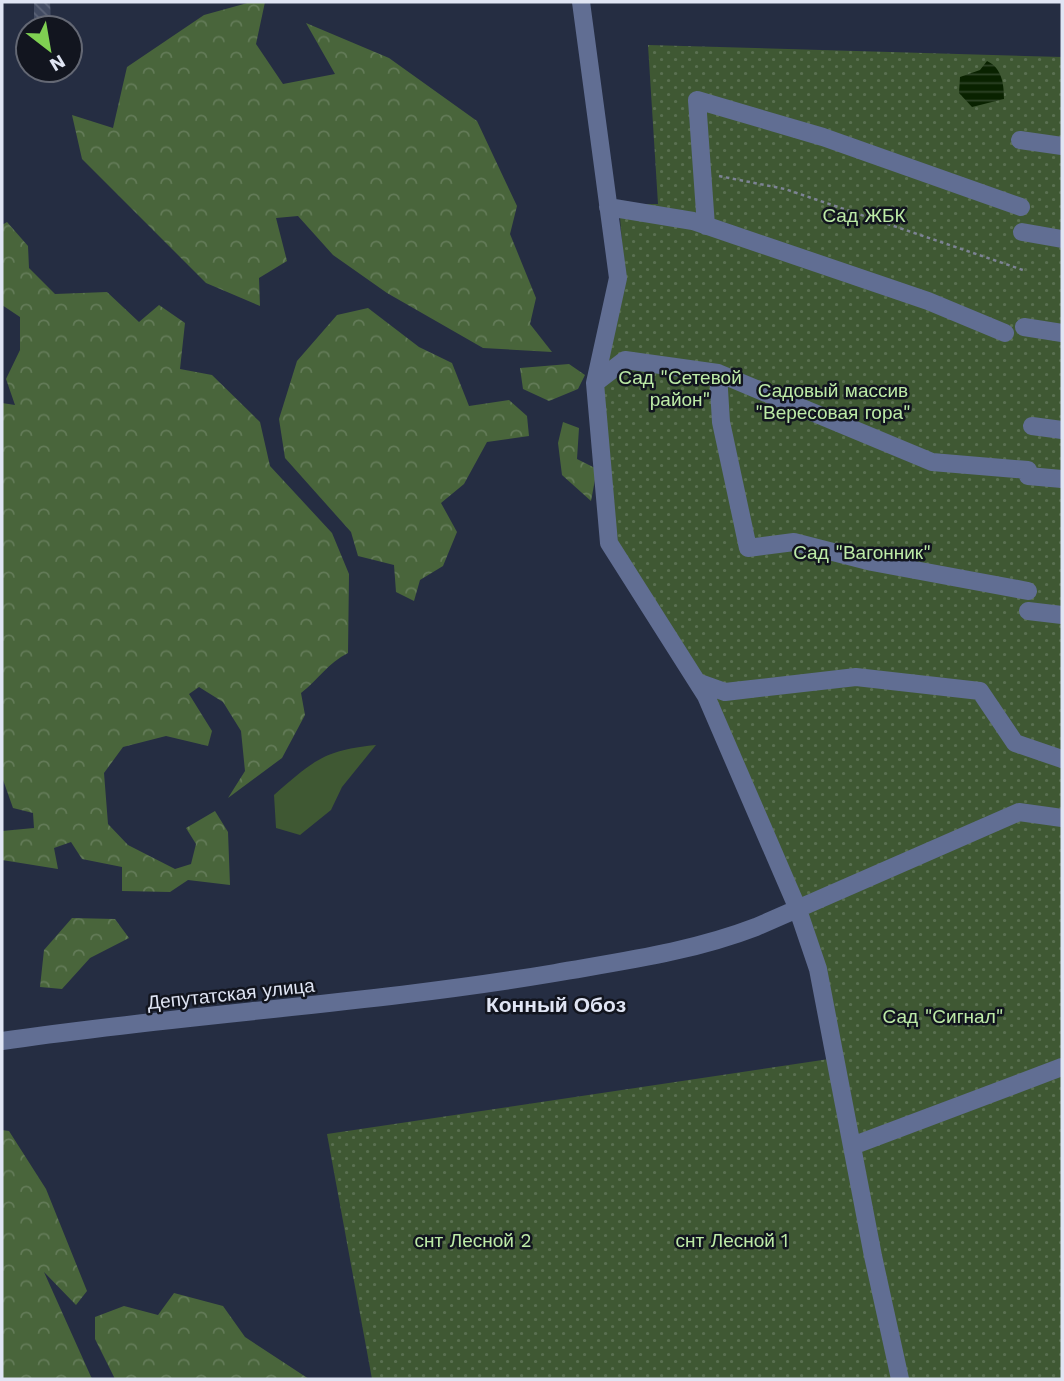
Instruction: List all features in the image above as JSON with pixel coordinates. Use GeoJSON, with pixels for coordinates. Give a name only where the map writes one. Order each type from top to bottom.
{"type":"FeatureCollection","features":[{"type":"Feature","properties":{"kind":"street"},"geometry":{"type":"LineString","coordinates":[[581,2],[618,278],[596,383],[609,543],[697,682],[797,907],[818,969],[900,1379]]}},
{"type":"Feature","properties":{"kind":"street"},"geometry":{"type":"LineString","coordinates":[[706,226],[697,100],[823,137],[1021,208]]}},
{"type":"Feature","properties":{"kind":"street"},"geometry":{"type":"LineString","coordinates":[[1020,140],[1062,146]]}},
{"type":"Feature","properties":{"kind":"street"},"geometry":{"type":"LineString","coordinates":[[608,207],[706,226],[928,301],[1005,333]]}},
{"type":"Feature","properties":{"kind":"street"},"geometry":{"type":"LineString","coordinates":[[1022,232],[1062,239]]}},
{"type":"Feature","properties":{"kind":"street"},"geometry":{"type":"LineString","coordinates":[[1024,327],[1062,333]]}},
{"type":"Feature","properties":{"kind":"street"},"geometry":{"type":"LineString","coordinates":[[596,383],[625,360],[718,373],[932,462],[1062,479]]}},
{"type":"Feature","properties":{"kind":"street"},"geometry":{"type":"LineString","coordinates":[[718,373],[721,422],[748,548],[794,542],[872,562],[1028,591]]}},
{"type":"Feature","properties":{"kind":"street"},"geometry":{"type":"LineString","coordinates":[[1032,426],[1062,430]]}},
{"type":"Feature","properties":{"kind":"street"},"geometry":{"type":"LineString","coordinates":[[1028,611],[1062,615]]}},
{"type":"Feature","properties":{"kind":"street"},"geometry":{"type":"LineString","coordinates":[[697,682],[724,692],[856,677],[980,691],[1016,743],[1062,759]]}},
{"type":"Feature","properties":{"kind":"street","name":"Депутатская улица"},"geometry":{"type":"LineString","coordinates":[[2,1041],[465,988],[713,944],[1020,812],[1062,818]]}},
{"type":"Feature","properties":{"kind":"street"},"geometry":{"type":"LineString","coordinates":[[852,1146],[1062,1067]]}},
{"type":"Feature","properties":{"kind":"path"},"geometry":{"type":"LineString","coordinates":[[702,173],[785,189],[1023,270]]}},
{"type":"Feature","properties":{"kind":"green space"},"geometry":{"type":"Polygon","coordinates":[[[251,2],[265,2],[256,44],[283,84],[335,74],[306,23],[389,58],[477,121],[517,206],[510,234],[536,298],[530,324],[552,352],[483,348],[387,293],[333,255],[298,216],[276,218],[287,261],[259,278],[260,306],[206,283],[82,159],[72,115],[113,128],[127,67],[204,15],[251,2]]]}},
{"type":"Feature","properties":{"kind":"green space","name":"Садовый массив \"Вересовая гора\""},"geometry":{"type":"Polygon","coordinates":[[[648,45],[1062,57],[1062,1379],[372,1379],[327,1134],[829,1059],[787,863],[615,536],[603,385],[625,283],[619,204],[658,204],[648,45]]]}},
{"type":"Feature","properties":{"kind":"green space"},"geometry":{"type":"Polygon","coordinates":[[[7,222],[28,246],[29,268],[55,294],[107,292],[139,322],[159,305],[185,323],[180,369],[212,375],[260,422],[270,466],[332,533],[349,574],[348,653],[301,693],[305,715],[282,758],[228,798],[245,771],[241,731],[223,702],[199,687],[189,694],[212,731],[208,746],[166,736],[123,747],[104,773],[108,824],[128,845],[175,869],[191,864],[196,844],[186,828],[215,811],[228,832],[230,885],[188,880],[170,892],[122,891],[122,867],[82,859],[71,842],[54,848],[58,869],[2,860],[2,831],[34,828],[33,813],[13,808],[2,777],[2,403],[15,405],[6,379],[20,350],[20,317],[2,305],[2,225],[7,222]]]}},
{"type":"Feature","properties":{"kind":"green space"},"geometry":{"type":"Polygon","coordinates":[[[368,308],[419,347],[452,363],[469,406],[509,400],[527,416],[529,436],[487,442],[464,484],[441,503],[457,532],[443,566],[420,580],[414,601],[396,592],[394,565],[358,556],[351,532],[285,458],[279,419],[297,361],[337,315],[368,308]]]}},
{"type":"Feature","properties":{"kind":"green space"},"geometry":{"type":"Polygon","coordinates":[[[569,364],[585,375],[578,389],[549,401],[523,389],[520,368],[569,364]]]}},
{"type":"Feature","properties":{"kind":"green space"},"geometry":{"type":"Polygon","coordinates":[[[563,422],[579,428],[577,459],[597,469],[591,501],[562,475],[558,443],[563,422]]]}},
{"type":"Feature","properties":{"kind":"green space"},"geometry":{"type":"Polygon","coordinates":[[[376,745],[342,787],[331,810],[300,835],[276,828],[274,795],[299,774],[331,754],[376,745]]]}},
{"type":"Feature","properties":{"kind":"green space"},"geometry":{"type":"Polygon","coordinates":[[[72,918],[115,919],[129,938],[90,958],[62,989],[40,987],[44,950],[72,918]]]}},
{"type":"Feature","properties":{"kind":"green space"},"geometry":{"type":"Polygon","coordinates":[[[2,1130],[9,1131],[46,1189],[87,1291],[76,1305],[44,1272],[92,1379],[2,1379],[2,1130]]]}},
{"type":"Feature","properties":{"kind":"green space"},"geometry":{"type":"Polygon","coordinates":[[[174,1293],[223,1306],[245,1337],[309,1379],[115,1379],[95,1339],[95,1317],[124,1306],[158,1315],[174,1293]]]}},
{"type":"Feature","properties":{"kind":"shaded area"},"geometry":{"type":"Polygon","coordinates":[[[987,61],[999,72],[1003,82],[1004,99],[972,107],[959,93],[960,77],[980,70],[987,61]]]}},
{"type":"Feature","properties":{"kind":"building"},"geometry":{"type":"Polygon","coordinates":[[[34,2],[50,2],[51,14],[34,14],[34,2]]]}},
{"type":"Feature","properties":{"kind":"district","name":"Конный Обоз"},"geometry":{"type":"Point","coordinates":[556,1004]}},
{"type":"Feature","properties":{"kind":"park label","name":"Сад ЖБК"},"geometry":{"type":"Point","coordinates":[864,215]}},
{"type":"Feature","properties":{"kind":"park label","name":"Сад \"Сетевой район\""},"geometry":{"type":"Point","coordinates":[680,388]}},
{"type":"Feature","properties":{"kind":"park label","name":"Сад \"Вагонник\""},"geometry":{"type":"Point","coordinates":[862,552]}},
{"type":"Feature","properties":{"kind":"park label","name":"Сад \"Сигнал\""},"geometry":{"type":"Point","coordinates":[943,1016]}},
{"type":"Feature","properties":{"kind":"park label","name":"снт Лесной 2"},"geometry":{"type":"Point","coordinates":[473,1240]}},
{"type":"Feature","properties":{"kind":"park label","name":"снт Лесной 1"},"geometry":{"type":"Point","coordinates":[732,1240]}}]}
